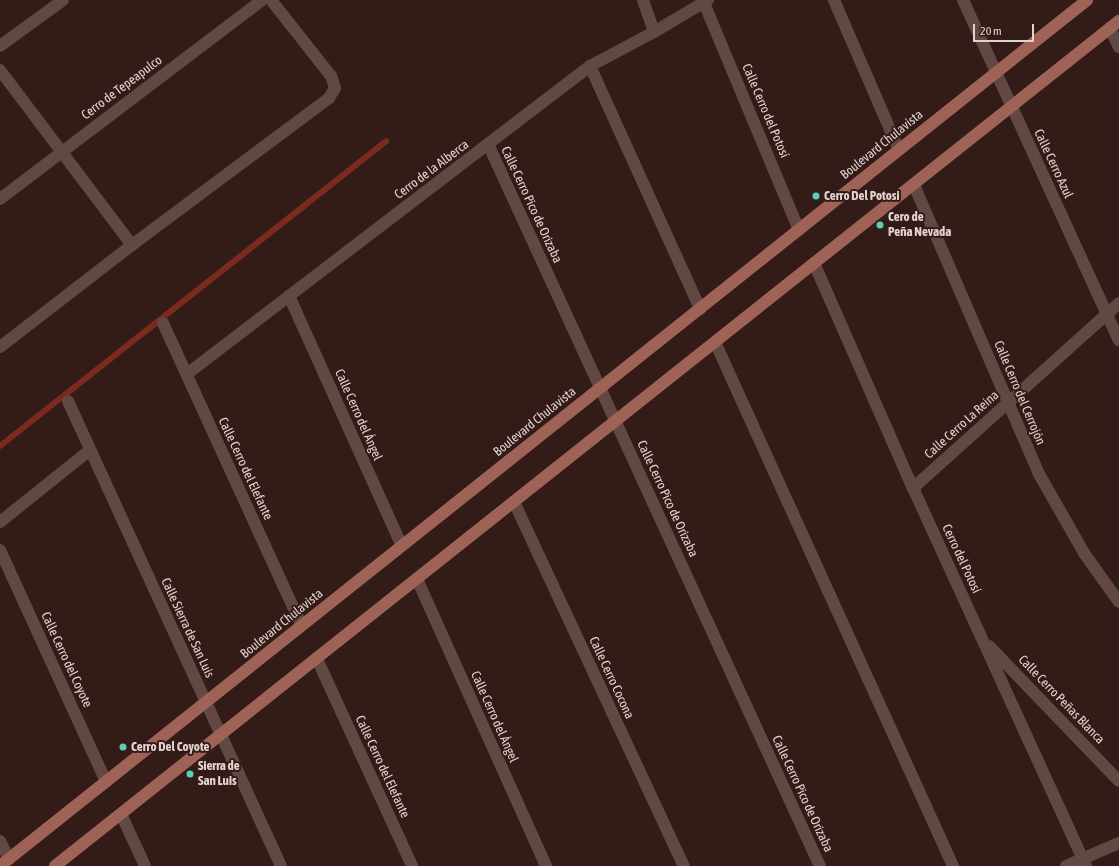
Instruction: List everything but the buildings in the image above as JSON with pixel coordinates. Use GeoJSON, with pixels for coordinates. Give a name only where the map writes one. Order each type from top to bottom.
{"type":"FeatureCollection","features":[{"type":"Feature","properties":{"kind":"main road","name":"Boulevard Chulavista"},"geometry":{"type":"LineString","coordinates":[[4,863],[1087,0]]}},
{"type":"Feature","properties":{"kind":"main road"},"geometry":{"type":"LineString","coordinates":[[55,866],[1115,24]]}},
{"type":"Feature","properties":{"kind":"street"},"geometry":{"type":"LineString","coordinates":[[0,46],[63,0]]}},
{"type":"Feature","properties":{"kind":"street","name":"Cerro de Tepeapulco"},"geometry":{"type":"LineString","coordinates":[[0,199],[61,151],[262,0]]}},
{"type":"Feature","properties":{"kind":"street"},"geometry":{"type":"LineString","coordinates":[[0,347],[132,245],[329,98],[335,88],[331,76],[271,0]]}},
{"type":"Feature","properties":{"kind":"street"},"geometry":{"type":"LineString","coordinates":[[643,0],[654,32]]}},
{"type":"Feature","properties":{"kind":"street"},"geometry":{"type":"LineString","coordinates":[[834,0],[899,150]]}},
{"type":"Feature","properties":{"kind":"street","name":"Calle Cerro Azul"},"geometry":{"type":"LineString","coordinates":[[963,0],[1119,340]]}},
{"type":"Feature","properties":{"kind":"street","name":"Cerro de la Alberca"},"geometry":{"type":"LineString","coordinates":[[187,374],[590,66],[706,2]]}},
{"type":"Feature","properties":{"kind":"street","name":"Calle Cerro del Potosí"},"geometry":{"type":"LineString","coordinates":[[706,2],[799,230]]}},
{"type":"Feature","properties":{"kind":"street"},"geometry":{"type":"LineString","coordinates":[[1115,24],[1119,47]]}},
{"type":"Feature","properties":{"kind":"street"},"geometry":{"type":"LineString","coordinates":[[590,66],[700,308]]}},
{"type":"Feature","properties":{"kind":"street"},"geometry":{"type":"LineString","coordinates":[[0,70],[132,245]]}},
{"type":"Feature","properties":{"kind":"street","name":"Calle Cerro Pico de Orizaba"},"geometry":{"type":"LineString","coordinates":[[488,144],[820,866]]}},
{"type":"Feature","properties":{"kind":"street","name":"Calle Cerro del Cerrojón"},"geometry":{"type":"LineString","coordinates":[[914,185],[1039,474],[1084,553],[1119,602]]}},
{"type":"Feature","properties":{"kind":"street","name":"Cerro del Potosí"},"geometry":{"type":"LineString","coordinates":[[814,264],[913,488],[1084,862]]}},
{"type":"Feature","properties":{"kind":"street","name":"Calle Cerro del Ángel"},"geometry":{"type":"LineString","coordinates":[[289,296],[402,546]]}},
{"type":"Feature","properties":{"kind":"street","name":"Calle Cerro La Reina"},"geometry":{"type":"LineString","coordinates":[[913,488],[1106,312],[1119,303]]}},
{"type":"Feature","properties":{"kind":"street","name":"Calle Cerro del Elefante"},"geometry":{"type":"LineString","coordinates":[[163,323],[302,626]]}},
{"type":"Feature","properties":{"kind":"street"},"geometry":{"type":"LineString","coordinates":[[715,342],[953,866]]}},
{"type":"Feature","properties":{"kind":"street","name":"Calle Sierra de San Luis"},"geometry":{"type":"LineString","coordinates":[[68,401],[281,866]]}},
{"type":"Feature","properties":{"kind":"street"},"geometry":{"type":"LineString","coordinates":[[0,522],[90,450]]}},
{"type":"Feature","properties":{"kind":"street","name":"Calle Cerro Cocona"},"geometry":{"type":"LineString","coordinates":[[514,502],[684,866]]}},
{"type":"Feature","properties":{"kind":"street","name":"Calle Cerro del Coyote"},"geometry":{"type":"LineString","coordinates":[[0,550],[106,782]]}},
{"type":"Feature","properties":{"kind":"street","name":"Calle Cerro del Ángel"},"geometry":{"type":"LineString","coordinates":[[417,579],[546,866]]}},
{"type":"Feature","properties":{"kind":"street","name":"Calle Cerro Peñas Blanca"},"geometry":{"type":"LineString","coordinates":[[983,640],[1119,780]]}},
{"type":"Feature","properties":{"kind":"street","name":"Calle Cerro del Elefante"},"geometry":{"type":"LineString","coordinates":[[317,659],[412,866]]}},
{"type":"Feature","properties":{"kind":"street"},"geometry":{"type":"LineString","coordinates":[[121,814],[145,866]]}},
{"type":"Feature","properties":{"kind":"street"},"geometry":{"type":"LineString","coordinates":[[0,841],[4,863]]}},
{"type":"Feature","properties":{"kind":"street"},"geometry":{"type":"LineString","coordinates":[[1066,866],[1084,862],[1119,843]]}},
{"type":"Feature","properties":{"kind":"waterway"},"geometry":{"type":"LineString","coordinates":[[0,446],[386,141]]}},
{"type":"Feature","properties":{"kind":"place","name":"Cerro Del Potosi"},"geometry":{"type":"Point","coordinates":[816,196]}},
{"type":"Feature","properties":{"kind":"place","name":"Cero de Peña Nevada"},"geometry":{"type":"Point","coordinates":[880,225]}},
{"type":"Feature","properties":{"kind":"place","name":"Cerro Del Coyote"},"geometry":{"type":"Point","coordinates":[123,747]}},
{"type":"Feature","properties":{"kind":"place","name":"Sierra de San Luis"},"geometry":{"type":"Point","coordinates":[190,774]}}]}
